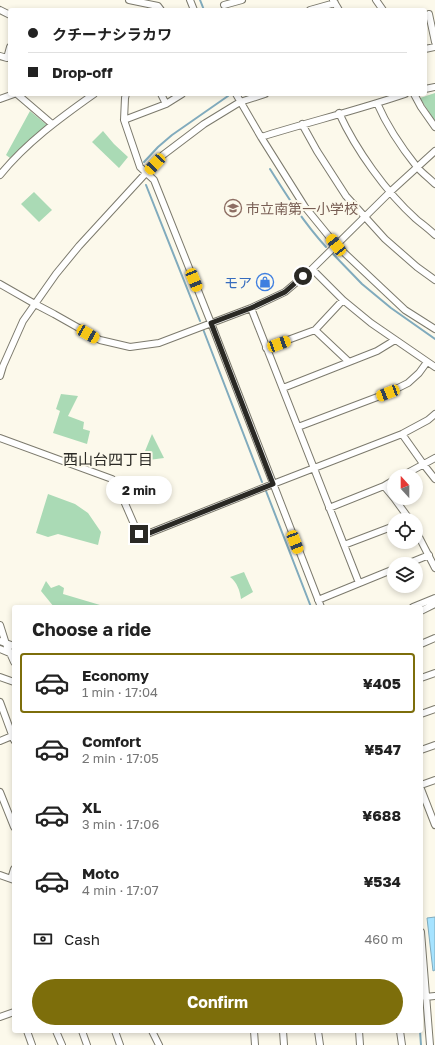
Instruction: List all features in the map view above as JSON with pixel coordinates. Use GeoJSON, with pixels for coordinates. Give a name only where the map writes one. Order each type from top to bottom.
{"type":"FeatureCollection","features":[{"type":"Feature","properties":{"kind":"street"},"geometry":{"type":"LineString","coordinates":[[129,0],[159,5]]}},
{"type":"Feature","properties":{"kind":"street"},"geometry":{"type":"LineString","coordinates":[[224,5],[242,0]]}},
{"type":"Feature","properties":{"kind":"street"},"geometry":{"type":"LineString","coordinates":[[315,8],[334,1]]}},
{"type":"Feature","properties":{"kind":"street"},"geometry":{"type":"LineString","coordinates":[[430,14],[435,42]]}},
{"type":"Feature","properties":{"kind":"street"},"geometry":{"type":"LineString","coordinates":[[0,56],[7,58],[8,54]]}},
{"type":"Feature","properties":{"kind":"street"},"geometry":{"type":"LineString","coordinates":[[17,96],[52,124]]}},
{"type":"Feature","properties":{"kind":"street"},"geometry":{"type":"LineString","coordinates":[[0,175],[11,162],[52,124],[91,96]]}},
{"type":"Feature","properties":{"kind":"street"},"geometry":{"type":"LineString","coordinates":[[126,96],[124,120],[140,167],[154,180],[320,605]]}},
{"type":"Feature","properties":{"kind":"street"},"geometry":{"type":"LineString","coordinates":[[162,96],[166,104]]}},
{"type":"Feature","properties":{"kind":"street"},"geometry":{"type":"LineString","coordinates":[[124,120],[166,104],[179,96]]}},
{"type":"Feature","properties":{"kind":"street"},"geometry":{"type":"LineString","coordinates":[[237,96],[261,137],[306,206],[336,245],[405,310],[435,329]]}},
{"type":"Feature","properties":{"kind":"street"},"geometry":{"type":"LineString","coordinates":[[0,376],[23,321],[56,274],[79,246],[146,173],[163,155],[204,124],[240,102],[259,96]]}},
{"type":"Feature","properties":{"kind":"street"},"geometry":{"type":"LineString","coordinates":[[261,137],[399,96]]}},
{"type":"Feature","properties":{"kind":"street"},"geometry":{"type":"LineString","coordinates":[[415,96],[435,127]]}},
{"type":"Feature","properties":{"kind":"street"},"geometry":{"type":"LineString","coordinates":[[377,103],[385,122],[399,143],[418,167],[435,184]]}},
{"type":"Feature","properties":{"kind":"street"},"geometry":{"type":"LineString","coordinates":[[339,114],[366,160],[390,192],[415,218],[435,234]]}},
{"type":"Feature","properties":{"kind":"street"},"geometry":{"type":"LineString","coordinates":[[302,124],[316,151],[346,196],[385,239],[417,267],[435,280]]}},
{"type":"Feature","properties":{"kind":"street"},"geometry":{"type":"LineString","coordinates":[[0,284],[100,340],[130,347],[159,343],[251,308],[285,292],[312,269],[390,192],[435,151]]}},
{"type":"Feature","properties":{"kind":"street"},"geometry":{"type":"LineString","coordinates":[[312,269],[343,300],[371,323],[435,367]]}},
{"type":"Feature","properties":{"kind":"street"},"geometry":{"type":"LineString","coordinates":[[266,348],[315,330],[343,300]]}},
{"type":"Feature","properties":{"kind":"street"},"geometry":{"type":"LineString","coordinates":[[251,308],[359,583]]}},
{"type":"Feature","properties":{"kind":"street"},"geometry":{"type":"LineString","coordinates":[[315,330],[349,362]]}},
{"type":"Feature","properties":{"kind":"street"},"geometry":{"type":"LineString","coordinates":[[282,388],[377,351],[395,340]]}},
{"type":"Feature","properties":{"kind":"street"},"geometry":{"type":"LineString","coordinates":[[298,427],[388,393],[408,383],[419,373],[427,362]]}},
{"type":"Feature","properties":{"kind":"street"},"geometry":{"type":"LineString","coordinates":[[0,438],[112,479],[117,485],[137,531],[142,536],[402,434],[428,420],[435,414]]}},
{"type":"Feature","properties":{"kind":"street"},"geometry":{"type":"LineString","coordinates":[[402,434],[435,479]]}},
{"type":"Feature","properties":{"kind":"street"},"geometry":{"type":"LineString","coordinates":[[416,469],[435,458]]}},
{"type":"Feature","properties":{"kind":"street"},"geometry":{"type":"LineString","coordinates":[[329,508],[387,484]]}},
{"type":"Feature","properties":{"kind":"street"},"geometry":{"type":"LineString","coordinates":[[384,486],[387,490]]}},
{"type":"Feature","properties":{"kind":"street"},"geometry":{"type":"LineString","coordinates":[[344,545],[387,529]]}},
{"type":"Feature","properties":{"kind":"street"},"geometry":{"type":"LineString","coordinates":[[423,544],[435,568]]}},
{"type":"Feature","properties":{"kind":"street"},"geometry":{"type":"LineString","coordinates":[[423,557],[429,555]]}},
{"type":"Feature","properties":{"kind":"street"},"geometry":{"type":"LineString","coordinates":[[318,600],[387,572]]}},
{"type":"Feature","properties":{"kind":"street"},"geometry":{"type":"LineString","coordinates":[[418,605],[435,598]]}},
{"type":"Feature","properties":{"kind":"street"},"geometry":{"type":"LineString","coordinates":[[423,610],[435,604]]}},
{"type":"Feature","properties":{"kind":"street"},"geometry":{"type":"LineString","coordinates":[[0,625],[3,642],[12,653]]}},
{"type":"Feature","properties":{"kind":"street"},"geometry":{"type":"LineString","coordinates":[[423,643],[435,638]]}},
{"type":"Feature","properties":{"kind":"street"},"geometry":{"type":"LineString","coordinates":[[0,649],[12,653]]}},
{"type":"Feature","properties":{"kind":"street"},"geometry":{"type":"LineString","coordinates":[[423,677],[435,673]]}},
{"type":"Feature","properties":{"kind":"street"},"geometry":{"type":"LineString","coordinates":[[0,677],[12,681]]}},
{"type":"Feature","properties":{"kind":"street"},"geometry":{"type":"LineString","coordinates":[[0,702],[12,735]]}},
{"type":"Feature","properties":{"kind":"street"},"geometry":{"type":"LineString","coordinates":[[423,713],[435,709]]}},
{"type":"Feature","properties":{"kind":"street"},"geometry":{"type":"LineString","coordinates":[[0,741],[12,738]]}},
{"type":"Feature","properties":{"kind":"street"},"geometry":{"type":"LineString","coordinates":[[423,749],[435,745]]}},
{"type":"Feature","properties":{"kind":"street"},"geometry":{"type":"LineString","coordinates":[[423,784],[435,780]]}},
{"type":"Feature","properties":{"kind":"street"},"geometry":{"type":"LineString","coordinates":[[0,792],[12,822]]}},
{"type":"Feature","properties":{"kind":"street"},"geometry":{"type":"LineString","coordinates":[[423,794],[433,816],[435,825]]}},
{"type":"Feature","properties":{"kind":"street"},"geometry":{"type":"LineString","coordinates":[[0,875],[12,879]]}},
{"type":"Feature","properties":{"kind":"street"},"geometry":{"type":"LineString","coordinates":[[423,961],[430,1045]]}},
{"type":"Feature","properties":{"kind":"street"},"geometry":{"type":"LineString","coordinates":[[426,997],[435,996]]}},
{"type":"Feature","properties":{"kind":"street"},"geometry":{"type":"LineString","coordinates":[[0,1017],[12,1013]]}},
{"type":"Feature","properties":{"kind":"street"},"geometry":{"type":"LineString","coordinates":[[28,1033],[32,1045]]}},
{"type":"Feature","properties":{"kind":"street"},"geometry":{"type":"LineString","coordinates":[[57,1033],[62,1045]]}},
{"type":"Feature","properties":{"kind":"street"},"geometry":{"type":"LineString","coordinates":[[83,1033],[87,1045]]}},
{"type":"Feature","properties":{"kind":"street"},"geometry":{"type":"LineString","coordinates":[[116,1033],[120,1045]]}},
{"type":"Feature","properties":{"kind":"street"},"geometry":{"type":"LineString","coordinates":[[153,1033],[159,1045]]}},
{"type":"Feature","properties":{"kind":"street"},"geometry":{"type":"LineString","coordinates":[[254,1033],[255,1045]]}},
{"type":"Feature","properties":{"kind":"street"},"geometry":{"type":"LineString","coordinates":[[283,1033],[284,1045]]}},
{"type":"Feature","properties":{"kind":"street"},"geometry":{"type":"LineString","coordinates":[[318,1033],[320,1045]]}},
{"type":"Feature","properties":{"kind":"street"},"geometry":{"type":"LineString","coordinates":[[359,1033],[360,1045]]}},
{"type":"Feature","properties":{"kind":"street"},"geometry":{"type":"LineString","coordinates":[[400,1033],[402,1045]]}},
{"type":"Feature","properties":{"kind":"green space"},"geometry":{"type":"Polygon","coordinates":[[[435,93],[435,121],[420,98],[435,93]]]}},
{"type":"Feature","properties":{"kind":"green space"},"geometry":{"type":"Polygon","coordinates":[[[30,111],[47,125],[10,158],[6,155],[30,111]]]}},
{"type":"Feature","properties":{"kind":"green space"},"geometry":{"type":"Polygon","coordinates":[[[103,131],[128,157],[119,168],[92,142],[103,131]]]}},
{"type":"Feature","properties":{"kind":"green space"},"geometry":{"type":"Polygon","coordinates":[[[34,192],[52,210],[39,222],[21,204],[34,192]]]}},
{"type":"Feature","properties":{"kind":"green space"},"geometry":{"type":"Polygon","coordinates":[[[61,394],[78,396],[68,416],[84,422],[83,429],[90,431],[87,444],[53,433],[60,411],[56,409],[61,394]]]}},
{"type":"Feature","properties":{"kind":"green space"},"geometry":{"type":"Polygon","coordinates":[[[152,434],[164,458],[141,461],[152,434]]]}},
{"type":"Feature","properties":{"kind":"green space"},"geometry":{"type":"Polygon","coordinates":[[[48,494],[75,504],[88,513],[101,532],[98,545],[58,534],[48,537],[36,533],[48,494]]]}},
{"type":"Feature","properties":{"kind":"green space"},"geometry":{"type":"Polygon","coordinates":[[[244,572],[253,592],[241,599],[235,581],[230,577],[244,572]]]}},
{"type":"Feature","properties":{"kind":"green space"},"geometry":{"type":"Polygon","coordinates":[[[46,581],[51,588],[59,585],[64,588],[63,594],[100,605],[52,605],[41,591],[46,581]]]}},
{"type":"Feature","properties":{"kind":"water"},"geometry":{"type":"Polygon","coordinates":[[[435,917],[435,970],[433,971],[427,918],[435,917]]]}},
{"type":"Feature","properties":{"kind":"waterway"},"geometry":{"type":"LineString","coordinates":[[200,0],[203,8]]}},
{"type":"Feature","properties":{"kind":"waterway"},"geometry":{"type":"LineString","coordinates":[[144,162],[172,135],[228,96]]}},
{"type":"Feature","properties":{"kind":"waterway"},"geometry":{"type":"LineString","coordinates":[[270,169],[303,219],[326,247]]}},
{"type":"Feature","properties":{"kind":"waterway"},"geometry":{"type":"LineString","coordinates":[[146,185],[200,321]]}},
{"type":"Feature","properties":{"kind":"waterway"},"geometry":{"type":"LineString","coordinates":[[333,254],[362,284],[391,308],[435,339]]}},
{"type":"Feature","properties":{"kind":"waterway"},"geometry":{"type":"LineString","coordinates":[[203,329],[262,482]]}},
{"type":"Feature","properties":{"kind":"waterway"},"geometry":{"type":"LineString","coordinates":[[266,491],[310,605]]}},
{"type":"Feature","properties":{"kind":"waterway"},"geometry":{"type":"LineString","coordinates":[[420,1033],[421,1045]]}},
{"type":"Feature","properties":{"kind":"place","name":"市立南第一小学校"},"geometry":{"type":"Point","coordinates":[233,208]}},
{"type":"Feature","properties":{"kind":"place","name":"モア"},"geometry":{"type":"Point","coordinates":[265,282]}},
{"type":"Feature","properties":{"kind":"district","name":"西山台四丁目"},"geometry":{"type":"Point","coordinates":[108,459]}},
{"type":"Feature","properties":{"kind":"route"},"geometry":{"type":"LineString","coordinates":[[139,534],[142,536],[273,484],[211,323],[251,308],[285,292],[303,276]]}}]}
